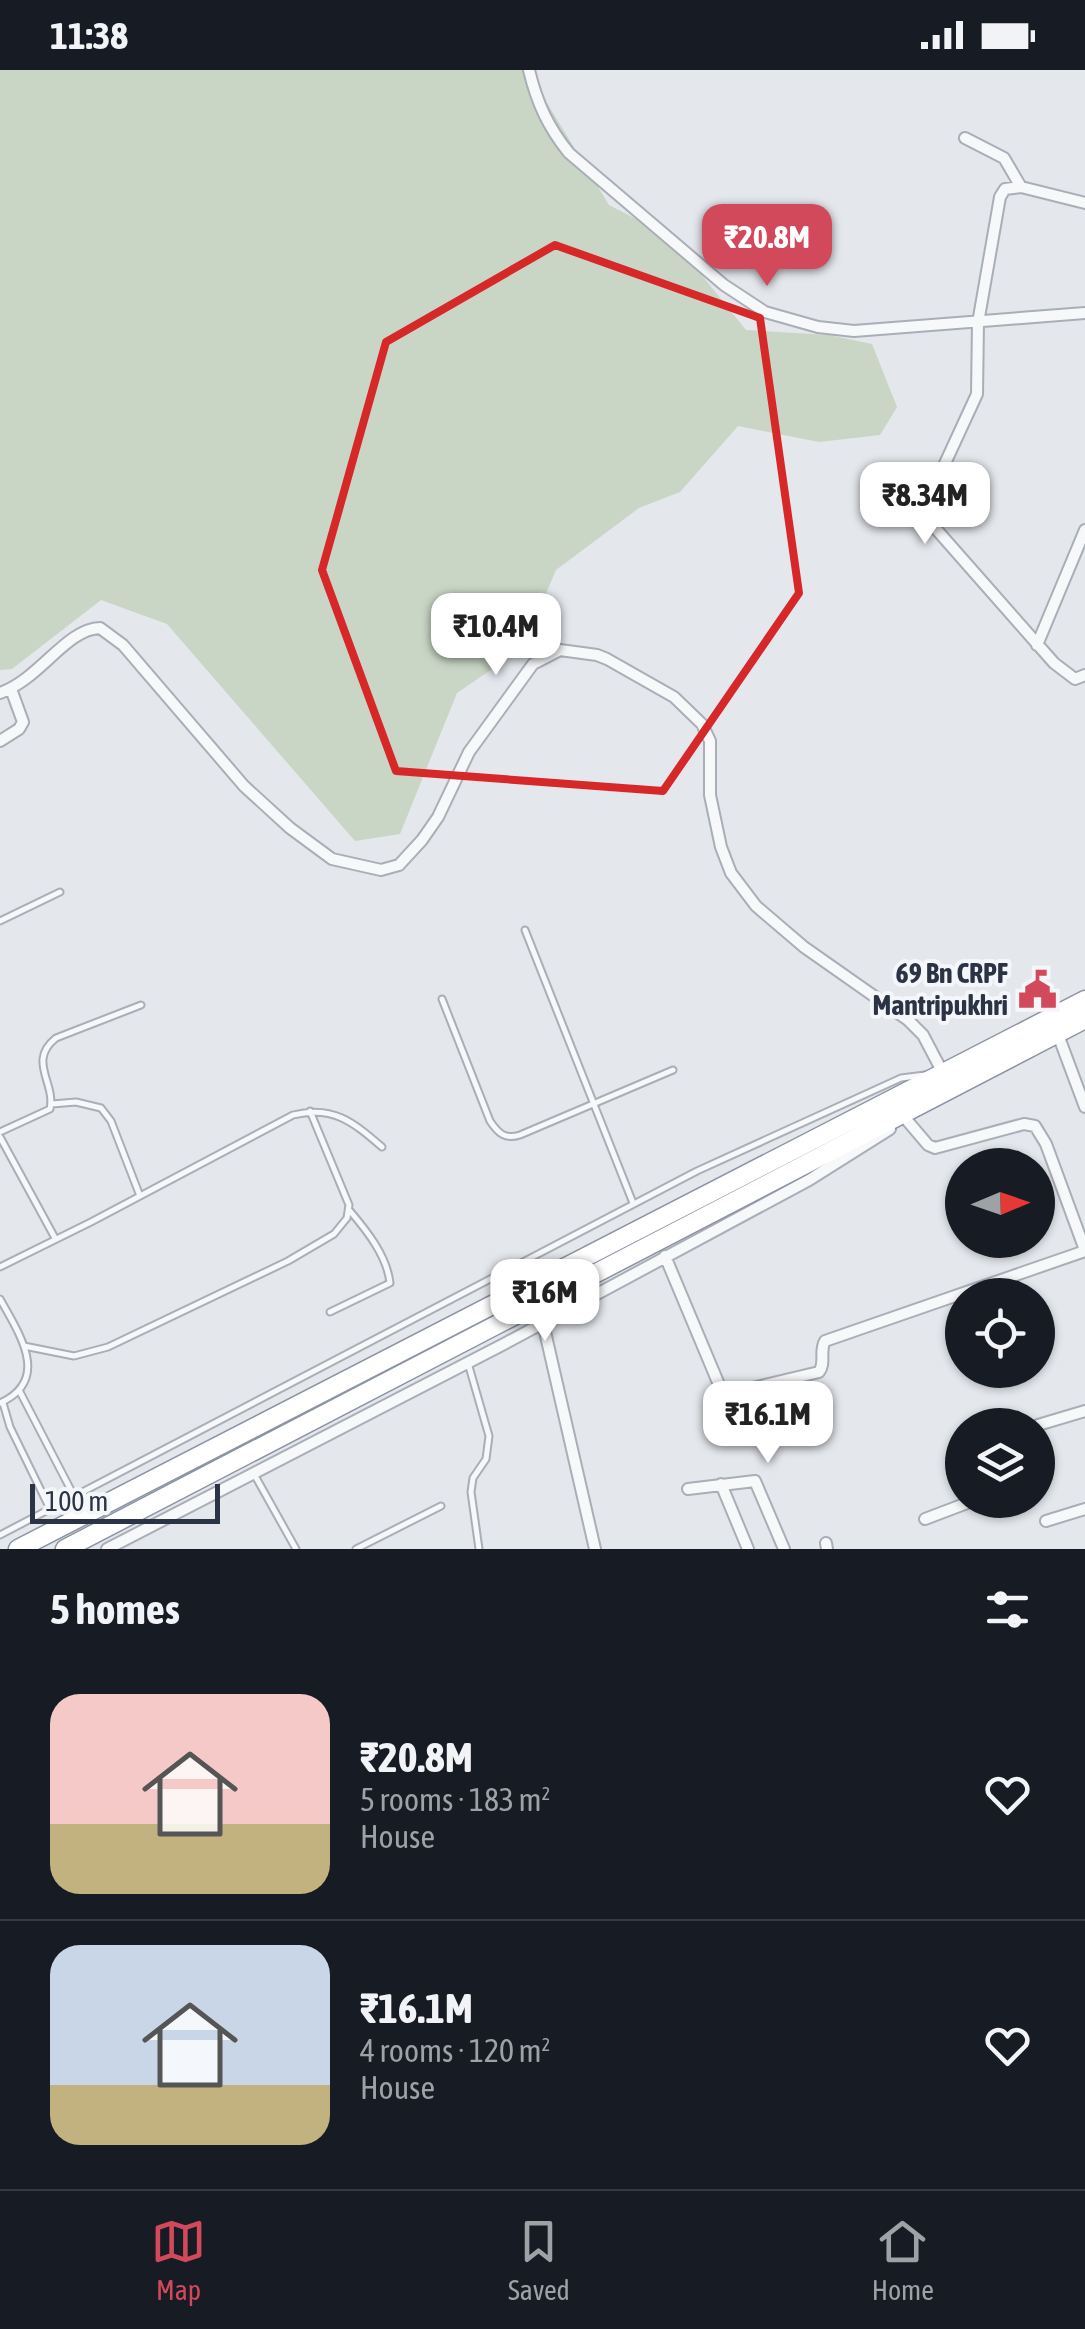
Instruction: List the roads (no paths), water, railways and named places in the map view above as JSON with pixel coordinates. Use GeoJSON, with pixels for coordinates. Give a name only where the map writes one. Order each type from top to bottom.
{"type":"FeatureCollection","features":[{"type":"Feature","properties":{"kind":"highway"},"geometry":{"type":"LineString","coordinates":[[65,1549],[1085,1000]]}},
{"type":"Feature","properties":{"kind":"highway"},"geometry":{"type":"LineString","coordinates":[[18,1549],[944,1078],[1085,1018]]}},
{"type":"Feature","properties":{"kind":"street"},"geometry":{"type":"LineString","coordinates":[[529,70],[548,128],[569,154],[724,285],[765,312],[818,328],[854,331],[1085,313]]}},
{"type":"Feature","properties":{"kind":"street"},"geometry":{"type":"LineString","coordinates":[[965,138],[1004,158],[1021,187]]}},
{"type":"Feature","properties":{"kind":"street"},"geometry":{"type":"LineString","coordinates":[[1085,203],[1021,187],[1006,189],[1000,196],[978,323],[977,394],[924,510],[929,521],[1037,645],[1071,677],[1078,680],[1085,676]]}},
{"type":"Feature","properties":{"kind":"street"},"geometry":{"type":"LineString","coordinates":[[1037,645],[1085,530]]}},
{"type":"Feature","properties":{"kind":"street"},"geometry":{"type":"LineString","coordinates":[[0,741],[23,722],[6,691],[44,666],[77,634],[92,628],[108,632],[244,786],[304,840],[332,860],[369,870],[386,870],[409,856],[430,828],[468,752],[532,664],[560,650],[597,655],[674,696],[702,724],[710,741],[710,795],[721,847],[731,872],[756,906],[804,947],[908,1020],[923,1035],[944,1078],[905,1118],[809,1180],[468,1363],[107,1549]]}},
{"type":"Feature","properties":{"kind":"street"},"geometry":{"type":"LineString","coordinates":[[1058,1032],[1085,1107]]}},
{"type":"Feature","properties":{"kind":"street"},"geometry":{"type":"LineString","coordinates":[[665,1256],[720,1387],[732,1393],[819,1372],[825,1342],[1085,1251],[1041,1131],[1035,1126],[1024,1124],[936,1148],[905,1118]]}},
{"type":"Feature","properties":{"kind":"street"},"geometry":{"type":"LineString","coordinates":[[543,1323],[595,1549]]}},
{"type":"Feature","properties":{"kind":"street"},"geometry":{"type":"LineString","coordinates":[[1055,1420],[1085,1411]]}},
{"type":"Feature","properties":{"kind":"street"},"geometry":{"type":"LineString","coordinates":[[688,1489],[755,1481],[784,1549]]}},
{"type":"Feature","properties":{"kind":"street"},"geometry":{"type":"LineString","coordinates":[[721,1484],[748,1549]]}},
{"type":"Feature","properties":{"kind":"street"},"geometry":{"type":"LineString","coordinates":[[1046,1521],[1085,1509]]}},
{"type":"Feature","properties":{"kind":"street"},"geometry":{"type":"LineString","coordinates":[[925,1519],[945,1511]]}},
{"type":"Feature","properties":{"kind":"lane"},"geometry":{"type":"LineString","coordinates":[[0,921],[60,892]]}},
{"type":"Feature","properties":{"kind":"lane"},"geometry":{"type":"LineString","coordinates":[[525,930],[634,1204]]}},
{"type":"Feature","properties":{"kind":"lane"},"geometry":{"type":"LineString","coordinates":[[442,999],[490,1121],[506,1137],[520,1136],[673,1070]]}},
{"type":"Feature","properties":{"kind":"lane"},"geometry":{"type":"LineString","coordinates":[[52,1104],[41,1062],[48,1044],[140,1004]]}},
{"type":"Feature","properties":{"kind":"lane"},"geometry":{"type":"LineString","coordinates":[[0,1536],[634,1204],[900,1078],[944,1078]]}},
{"type":"Feature","properties":{"kind":"lane"},"geometry":{"type":"LineString","coordinates":[[54,1238],[0,1135],[37,1117],[52,1104],[76,1102],[101,1108],[111,1121],[140,1196]]}},
{"type":"Feature","properties":{"kind":"lane"},"geometry":{"type":"LineString","coordinates":[[310,1111],[350,1211],[374,1244],[390,1283],[330,1312]]}},
{"type":"Feature","properties":{"kind":"lane"},"geometry":{"type":"LineString","coordinates":[[0,1267],[293,1115],[310,1111],[340,1114],[382,1147]]}},
{"type":"Feature","properties":{"kind":"lane"},"geometry":{"type":"LineString","coordinates":[[24,1346],[74,1356],[108,1346],[288,1261],[334,1234],[350,1211]]}},
{"type":"Feature","properties":{"kind":"lane"},"geometry":{"type":"LineString","coordinates":[[0,1300],[24,1346],[28,1376],[20,1392],[1,1403],[50,1510]]}},
{"type":"Feature","properties":{"kind":"lane"},"geometry":{"type":"LineString","coordinates":[[468,1363],[489,1436],[486,1459],[473,1478],[471,1492],[479,1549]]}},
{"type":"Feature","properties":{"kind":"lane"},"geometry":{"type":"LineString","coordinates":[[20,1392],[74,1496]]}},
{"type":"Feature","properties":{"kind":"lane"},"geometry":{"type":"LineString","coordinates":[[254,1474],[296,1549]]}},
{"type":"Feature","properties":{"kind":"lane"},"geometry":{"type":"LineString","coordinates":[[356,1549],[441,1506]]}},
{"type":"Feature","properties":{"kind":"place","name":"69 Bn CRPF Mantripukhri"},"geometry":{"type":"Point","coordinates":[1038,989]}}]}
